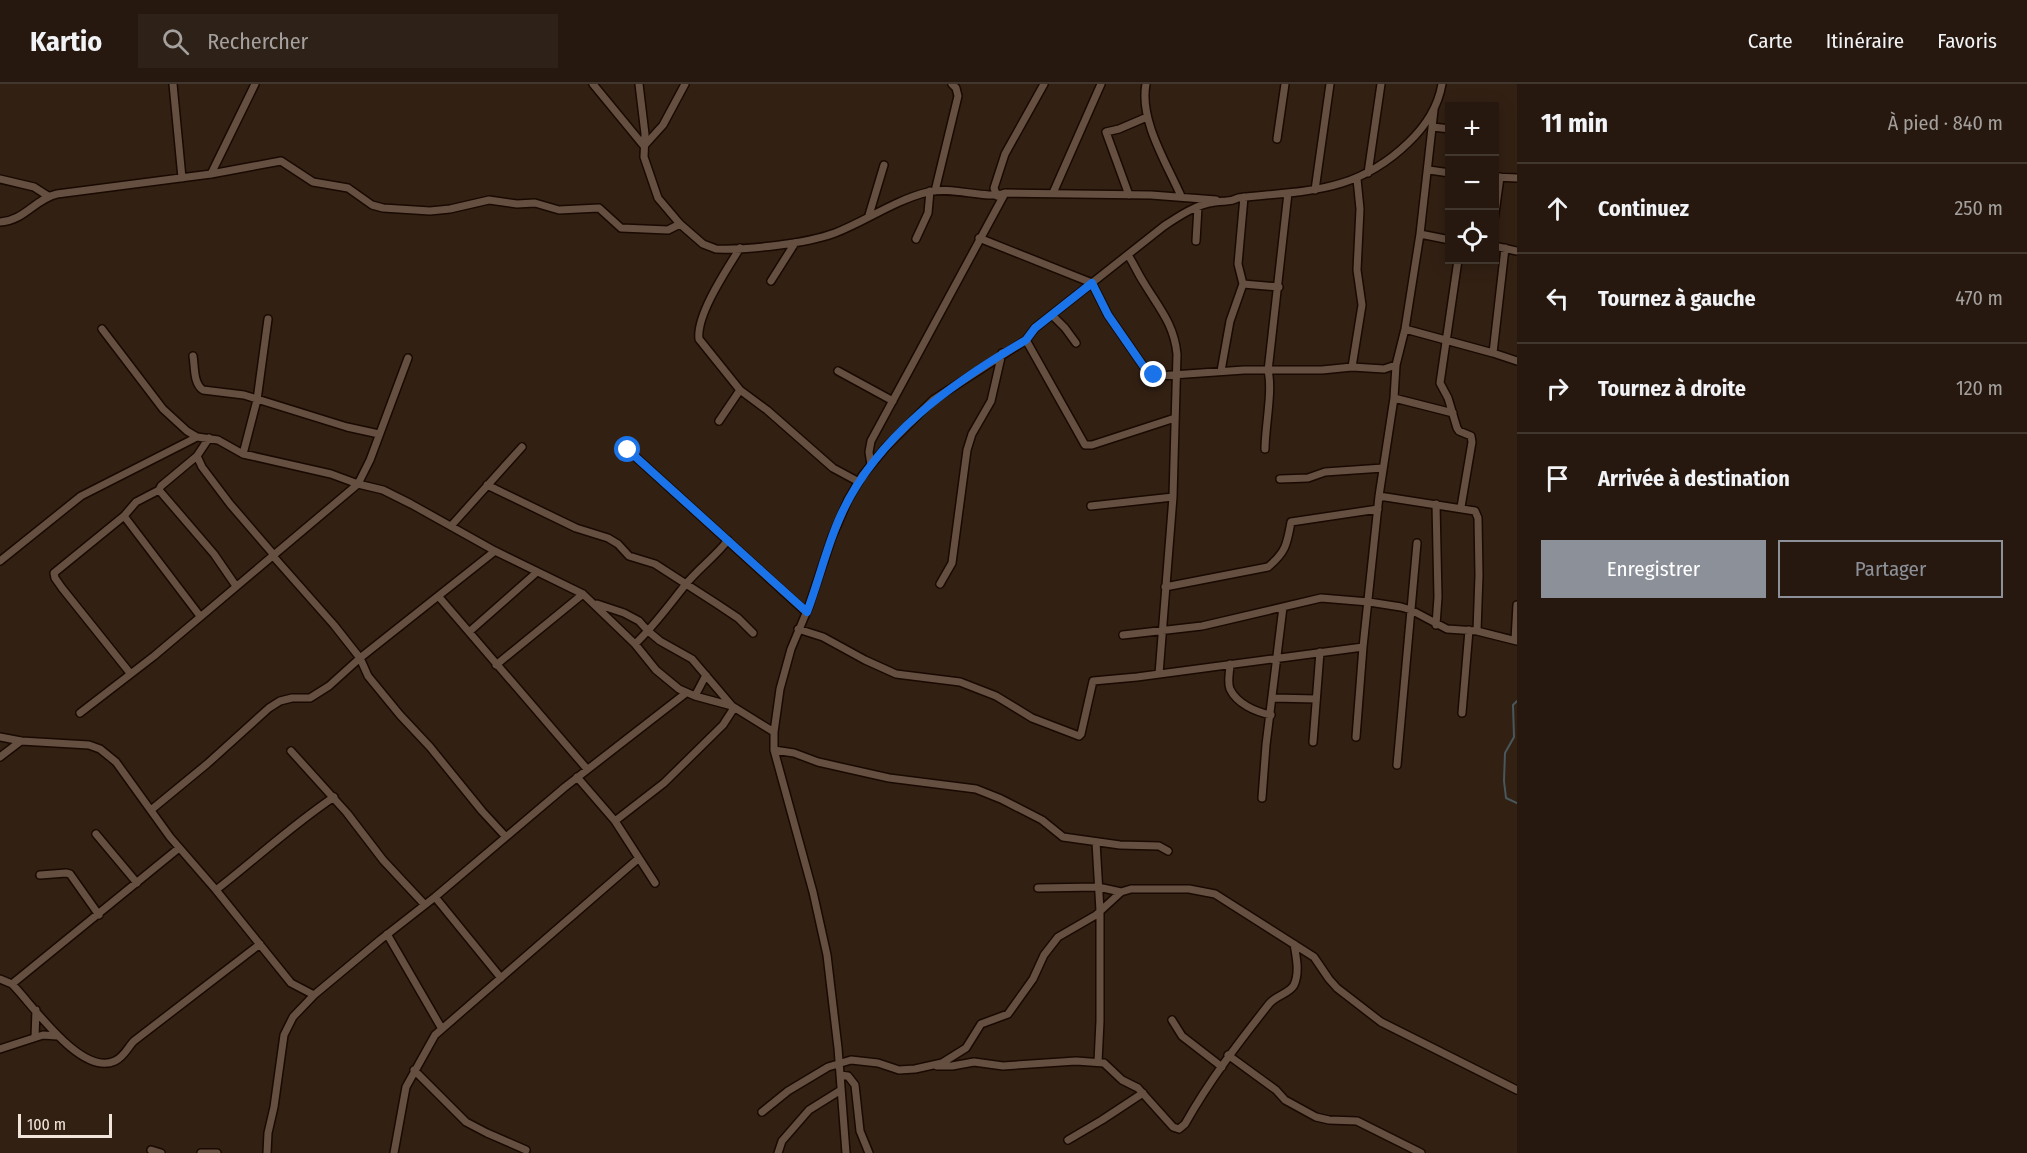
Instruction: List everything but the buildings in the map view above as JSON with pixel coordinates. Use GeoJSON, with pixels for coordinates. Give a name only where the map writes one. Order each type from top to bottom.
{"type":"FeatureCollection","features":[{"type":"Feature","properties":{"kind":"street"},"geometry":{"type":"LineString","coordinates":[[173,84],[182,178]]}},
{"type":"Feature","properties":{"kind":"street"},"geometry":{"type":"LineString","coordinates":[[211,174],[255,84]]}},
{"type":"Feature","properties":{"kind":"street"},"geometry":{"type":"LineString","coordinates":[[593,84],[644,146]]}},
{"type":"Feature","properties":{"kind":"street"},"geometry":{"type":"LineString","coordinates":[[639,84],[645,134],[644,157],[658,198],[680,224],[709,247],[723,249],[795,243],[834,233],[869,215],[932,191],[970,192],[997,196],[1005,193],[1181,196],[1230,202]]}},
{"type":"Feature","properties":{"kind":"street"},"geometry":{"type":"LineString","coordinates":[[644,146],[663,126],[685,84]]}},
{"type":"Feature","properties":{"kind":"street"},"geometry":{"type":"LineString","coordinates":[[916,239],[928,213],[958,96],[952,84]]}},
{"type":"Feature","properties":{"kind":"street"},"geometry":{"type":"LineString","coordinates":[[997,196],[993,188],[1005,154],[1044,84]]}},
{"type":"Feature","properties":{"kind":"street"},"geometry":{"type":"LineString","coordinates":[[1053,194],[1101,84]]}},
{"type":"Feature","properties":{"kind":"street"},"geometry":{"type":"LineString","coordinates":[[1146,84],[1144,100],[1147,117],[1181,196]]}},
{"type":"Feature","properties":{"kind":"street"},"geometry":{"type":"LineString","coordinates":[[1277,139],[1285,84]]}},
{"type":"Feature","properties":{"kind":"street"},"geometry":{"type":"LineString","coordinates":[[1315,190],[1330,84]]}},
{"type":"Feature","properties":{"kind":"street"},"geometry":{"type":"LineString","coordinates":[[1368,173],[1381,84]]}},
{"type":"Feature","properties":{"kind":"street"},"geometry":{"type":"LineString","coordinates":[[1356,737],[1379,496],[1394,398],[1396,365],[1405,329],[1429,170],[1435,108],[1442,84]]}},
{"type":"Feature","properties":{"kind":"street"},"geometry":{"type":"LineString","coordinates":[[846,1153],[842,1090],[823,937],[774,750],[774,732],[785,668],[798,629],[807,612],[840,517],[859,482],[871,465],[933,400],[1002,353],[1026,340],[1035,328],[1164,226],[1198,207],[1215,202],[1315,190],[1357,179],[1404,147],[1435,108]]}},
{"type":"Feature","properties":{"kind":"street"},"geometry":{"type":"LineString","coordinates":[[1129,195],[1106,132],[1147,117]]}},
{"type":"Feature","properties":{"kind":"street"},"geometry":{"type":"LineString","coordinates":[[1433,127],[1445,128]]}},
{"type":"Feature","properties":{"kind":"street"},"geometry":{"type":"LineString","coordinates":[[0,222],[11,222],[48,196],[211,174],[281,161],[313,182],[348,188],[372,205],[383,208],[430,211],[489,200],[517,204],[535,203],[559,210],[599,208],[616,225],[627,229],[668,230],[680,224]]}},
{"type":"Feature","properties":{"kind":"street"},"geometry":{"type":"LineString","coordinates":[[869,215],[884,165]]}},
{"type":"Feature","properties":{"kind":"street"},"geometry":{"type":"LineString","coordinates":[[1429,170],[1445,172]]}},
{"type":"Feature","properties":{"kind":"street"},"geometry":{"type":"LineString","coordinates":[[1499,177],[1517,178]]}},
{"type":"Feature","properties":{"kind":"street"},"geometry":{"type":"LineString","coordinates":[[0,179],[33,187],[48,196]]}},
{"type":"Feature","properties":{"kind":"street"},"geometry":{"type":"LineString","coordinates":[[1352,367],[1362,305],[1357,270],[1360,209],[1357,179]]}},
{"type":"Feature","properties":{"kind":"street"},"geometry":{"type":"LineString","coordinates":[[871,465],[869,447],[1005,193]]}},
{"type":"Feature","properties":{"kind":"street"},"geometry":{"type":"LineString","coordinates":[[1265,449],[1270,377],[1268,370],[1288,193]]}},
{"type":"Feature","properties":{"kind":"street"},"geometry":{"type":"LineString","coordinates":[[1221,372],[1230,321],[1243,284],[1238,264],[1244,197]]}},
{"type":"Feature","properties":{"kind":"street"},"geometry":{"type":"LineString","coordinates":[[1196,241],[1198,207]]}},
{"type":"Feature","properties":{"kind":"street"},"geometry":{"type":"LineString","coordinates":[[1420,234],[1445,239]]}},
{"type":"Feature","properties":{"kind":"street"},"geometry":{"type":"LineString","coordinates":[[979,238],[1092,283],[1108,315],[1146,370],[1158,376],[1178,373],[1352,367],[1384,369],[1396,365]]}},
{"type":"Feature","properties":{"kind":"street"},"geometry":{"type":"LineString","coordinates":[[771,281],[795,243]]}},
{"type":"Feature","properties":{"kind":"street"},"geometry":{"type":"LineString","coordinates":[[1499,247],[1517,250]]}},
{"type":"Feature","properties":{"kind":"street"},"geometry":{"type":"LineString","coordinates":[[740,248],[700,321],[699,339],[740,390],[767,410],[833,468],[859,482]]}},
{"type":"Feature","properties":{"kind":"street"},"geometry":{"type":"LineString","coordinates":[[1493,353],[1505,248]]}},
{"type":"Feature","properties":{"kind":"street"},"geometry":{"type":"LineString","coordinates":[[1128,255],[1171,325],[1176,338],[1178,373],[1173,497],[1159,674]]}},
{"type":"Feature","properties":{"kind":"street"},"geometry":{"type":"LineString","coordinates":[[1457,264],[1440,383],[1453,413],[1456,428],[1471,436],[1472,442],[1461,507]]}},
{"type":"Feature","properties":{"kind":"street"},"geometry":{"type":"LineString","coordinates":[[1243,284],[1279,287]]}},
{"type":"Feature","properties":{"kind":"street"},"geometry":{"type":"LineString","coordinates":[[1052,315],[1076,343]]}},
{"type":"Feature","properties":{"kind":"street"},"geometry":{"type":"LineString","coordinates":[[243,454],[257,400],[268,319]]}},
{"type":"Feature","properties":{"kind":"street"},"geometry":{"type":"LineString","coordinates":[[102,329],[163,409],[175,422],[198,437],[229,444],[243,454],[331,474],[383,490],[495,551],[583,594],[635,644],[656,670],[686,693],[733,707],[774,732]]}},
{"type":"Feature","properties":{"kind":"street"},"geometry":{"type":"LineString","coordinates":[[1405,329],[1517,361]]}},
{"type":"Feature","properties":{"kind":"street"},"geometry":{"type":"LineString","coordinates":[[1026,340],[1085,444],[1092,445],[1175,418]]}},
{"type":"Feature","properties":{"kind":"street"},"geometry":{"type":"LineString","coordinates":[[940,584],[952,563],[967,450],[972,434],[991,401],[1002,353]]}},
{"type":"Feature","properties":{"kind":"street"},"geometry":{"type":"LineString","coordinates":[[193,356],[199,387],[204,390],[244,395],[379,434]]}},
{"type":"Feature","properties":{"kind":"street"},"geometry":{"type":"LineString","coordinates":[[80,713],[154,656],[358,484],[408,358]]}},
{"type":"Feature","properties":{"kind":"street"},"geometry":{"type":"LineString","coordinates":[[838,371],[893,401]]}},
{"type":"Feature","properties":{"kind":"street"},"geometry":{"type":"LineString","coordinates":[[719,421],[740,390]]}},
{"type":"Feature","properties":{"kind":"street"},"geometry":{"type":"LineString","coordinates":[[1394,398],[1453,413]]}},
{"type":"Feature","properties":{"kind":"street"},"geometry":{"type":"LineString","coordinates":[[0,561],[81,496],[198,437]]}},
{"type":"Feature","properties":{"kind":"street"},"geometry":{"type":"LineString","coordinates":[[130,673],[54,575],[124,516],[136,502],[159,490],[196,456],[210,438]]}},
{"type":"Feature","properties":{"kind":"street"},"geometry":{"type":"LineString","coordinates":[[452,526],[522,447]]}},
{"type":"Feature","properties":{"kind":"street"},"geometry":{"type":"LineString","coordinates":[[628,450],[807,612]]}},
{"type":"Feature","properties":{"kind":"street"},"geometry":{"type":"LineString","coordinates":[[196,456],[230,504],[360,658],[368,676],[506,837]]}},
{"type":"Feature","properties":{"kind":"street"},"geometry":{"type":"LineString","coordinates":[[1280,479],[1308,478],[1325,472],[1383,468]]}},
{"type":"Feature","properties":{"kind":"street"},"geometry":{"type":"LineString","coordinates":[[487,485],[576,528],[608,538],[629,555],[655,564],[738,618],[753,633]]}},
{"type":"Feature","properties":{"kind":"street"},"geometry":{"type":"LineString","coordinates":[[159,490],[214,554],[236,586]]}},
{"type":"Feature","properties":{"kind":"street"},"geometry":{"type":"LineString","coordinates":[[1379,496],[1461,507],[1474,510],[1478,518],[1479,575],[1473,630],[1464,674],[1462,713]]}},
{"type":"Feature","properties":{"kind":"street"},"geometry":{"type":"LineString","coordinates":[[1091,506],[1173,497]]}},
{"type":"Feature","properties":{"kind":"street"},"geometry":{"type":"LineString","coordinates":[[1436,504],[1438,597],[1436,625]]}},
{"type":"Feature","properties":{"kind":"street"},"geometry":{"type":"LineString","coordinates":[[1165,587],[1268,567],[1281,556],[1287,546],[1291,522],[1378,509]]}},
{"type":"Feature","properties":{"kind":"street"},"geometry":{"type":"LineString","coordinates":[[124,516],[200,616]]}},
{"type":"Feature","properties":{"kind":"street"},"geometry":{"type":"LineString","coordinates":[[635,644],[665,613],[686,584],[716,556],[728,540]]}},
{"type":"Feature","properties":{"kind":"street"},"geometry":{"type":"LineString","coordinates":[[1397,765],[1417,543]]}},
{"type":"Feature","properties":{"kind":"street"},"geometry":{"type":"LineString","coordinates":[[151,810],[207,764],[269,708],[280,701],[310,698],[329,686],[360,658],[495,551]]}},
{"type":"Feature","properties":{"kind":"street"},"geometry":{"type":"LineString","coordinates":[[469,632],[537,572]]}},
{"type":"Feature","properties":{"kind":"street"},"geometry":{"type":"LineString","coordinates":[[496,665],[583,594]]}},
{"type":"Feature","properties":{"kind":"street"},"geometry":{"type":"LineString","coordinates":[[439,597],[587,769]]}},
{"type":"Feature","properties":{"kind":"street"},"geometry":{"type":"LineString","coordinates":[[1123,635],[1202,626],[1322,598],[1369,602],[1412,610],[1447,629],[1473,630],[1516,641],[1517,605]]}},
{"type":"Feature","properties":{"kind":"street"},"geometry":{"type":"LineString","coordinates":[[594,603],[624,613],[639,621],[648,632],[692,659],[733,707]]}},
{"type":"Feature","properties":{"kind":"street"},"geometry":{"type":"LineString","coordinates":[[1262,798],[1266,745],[1283,607]]}},
{"type":"Feature","properties":{"kind":"street"},"geometry":{"type":"LineString","coordinates":[[798,629],[823,637],[896,674],[960,682],[996,696],[1032,718],[1079,736],[1093,681],[1363,647]]}},
{"type":"Feature","properties":{"kind":"street"},"geometry":{"type":"LineString","coordinates":[[1313,742],[1320,652]]}},
{"type":"Feature","properties":{"kind":"street"},"geometry":{"type":"LineString","coordinates":[[1230,664],[1231,690],[1248,706],[1271,715]]}},
{"type":"Feature","properties":{"kind":"street"},"geometry":{"type":"LineString","coordinates":[[695,696],[706,675]]}},
{"type":"Feature","properties":{"kind":"street"},"geometry":{"type":"LineString","coordinates":[[267,1153],[268,1133],[284,1035],[293,1017],[315,995],[387,934],[435,897],[577,777],[686,693]]}},
{"type":"Feature","properties":{"kind":"street"},"geometry":{"type":"LineString","coordinates":[[1273,698],[1316,699]]}},
{"type":"Feature","properties":{"kind":"street"},"geometry":{"type":"LineString","coordinates":[[615,821],[664,783],[723,725],[733,707]]}},
{"type":"Feature","properties":{"kind":"street"},"geometry":{"type":"LineString","coordinates":[[0,737],[100,748],[116,762],[179,848],[291,983],[315,995]]}},
{"type":"Feature","properties":{"kind":"street"},"geometry":{"type":"LineString","coordinates":[[0,757],[21,741]]}},
{"type":"Feature","properties":{"kind":"street"},"geometry":{"type":"LineString","coordinates":[[774,750],[794,753],[818,762],[889,778],[976,789],[1042,820],[1063,837],[1128,846],[1159,846],[1168,851]]}},
{"type":"Feature","properties":{"kind":"street"},"geometry":{"type":"LineString","coordinates":[[291,751],[334,797],[377,853],[425,905]]}},
{"type":"Feature","properties":{"kind":"street"},"geometry":{"type":"LineString","coordinates":[[577,777],[615,821],[655,883]]}},
{"type":"Feature","properties":{"kind":"street"},"geometry":{"type":"LineString","coordinates":[[216,890],[291,828],[334,797]]}},
{"type":"Feature","properties":{"kind":"street"},"geometry":{"type":"LineString","coordinates":[[96,834],[136,883]]}},
{"type":"Feature","properties":{"kind":"street"},"geometry":{"type":"LineString","coordinates":[[1096,842],[1100,911],[1101,1021],[1098,1062]]}},
{"type":"Feature","properties":{"kind":"street"},"geometry":{"type":"LineString","coordinates":[[12,984],[179,848]]}},
{"type":"Feature","properties":{"kind":"street"},"geometry":{"type":"LineString","coordinates":[[394,1153],[403,1096],[414,1070],[435,1035],[639,858]]}},
{"type":"Feature","properties":{"kind":"street"},"geometry":{"type":"LineString","coordinates":[[40,875],[70,874],[99,915]]}},
{"type":"Feature","properties":{"kind":"street"},"geometry":{"type":"LineString","coordinates":[[1038,888],[1098,887],[1121,892]]}},
{"type":"Feature","properties":{"kind":"street"},"geometry":{"type":"LineString","coordinates":[[935,1065],[966,1048],[981,1024],[1008,1014],[1033,979],[1051,946],[1059,938],[1100,911],[1121,892],[1131,889],[1189,889],[1215,894],[1314,957],[1337,988],[1382,1022],[1517,1090]]}},
{"type":"Feature","properties":{"kind":"street"},"geometry":{"type":"LineString","coordinates":[[435,897],[501,978]]}},
{"type":"Feature","properties":{"kind":"street"},"geometry":{"type":"LineString","coordinates":[[387,934],[442,1029]]}},
{"type":"Feature","properties":{"kind":"street"},"geometry":{"type":"LineString","coordinates":[[0,979],[12,984],[57,1036],[79,1054],[92,1061],[109,1063],[117,1060],[134,1041],[260,944]]}},
{"type":"Feature","properties":{"kind":"street"},"geometry":{"type":"LineString","coordinates":[[762,1112],[788,1092],[828,1067],[851,1060],[899,1070],[974,1062],[1003,1066],[1076,1060],[1104,1063],[1122,1080],[1143,1093],[1173,1127],[1179,1129],[1185,1124],[1228,1055],[1275,997],[1289,991],[1294,986],[1297,963],[1293,944]]}},
{"type":"Feature","properties":{"kind":"street"},"geometry":{"type":"LineString","coordinates":[[35,1036],[36,1010]]}},
{"type":"Feature","properties":{"kind":"street"},"geometry":{"type":"LineString","coordinates":[[1172,1020],[1182,1036],[1222,1067]]}},
{"type":"Feature","properties":{"kind":"street"},"geometry":{"type":"LineString","coordinates":[[0,1049],[35,1036],[57,1036]]}},
{"type":"Feature","properties":{"kind":"street"},"geometry":{"type":"LineString","coordinates":[[1228,1055],[1293,1105],[1317,1117],[1357,1121],[1421,1153]]}},
{"type":"Feature","properties":{"kind":"street"},"geometry":{"type":"LineString","coordinates":[[414,1070],[466,1122],[525,1150]]}},
{"type":"Feature","properties":{"kind":"street"},"geometry":{"type":"LineString","coordinates":[[840,1075],[848,1076],[855,1085],[860,1131],[869,1153]]}},
{"type":"Feature","properties":{"kind":"street"},"geometry":{"type":"LineString","coordinates":[[778,1153],[782,1141],[809,1110],[842,1090]]}},
{"type":"Feature","properties":{"kind":"street"},"geometry":{"type":"LineString","coordinates":[[1068,1140],[1143,1093]]}},
{"type":"Feature","properties":{"kind":"street"},"geometry":{"type":"LineString","coordinates":[[150,1150],[161,1153]]}},
{"type":"Feature","properties":{"kind":"street"},"geometry":{"type":"LineString","coordinates":[[201,1153],[217,1153]]}},
{"type":"Feature","properties":{"kind":"waterway"},"geometry":{"type":"LineString","coordinates":[[1517,701],[1513,705],[1514,737],[1505,753],[1504,781],[1506,798],[1517,803]]}},
{"type":"Feature","properties":{"kind":"route"},"geometry":{"type":"LineString","coordinates":[[628,450],[807,612],[832,537],[848,500],[862,476],[886,447],[933,400],[1002,353],[1026,340],[1035,328],[1092,283],[1108,315],[1146,370],[1154,375]]}}]}
